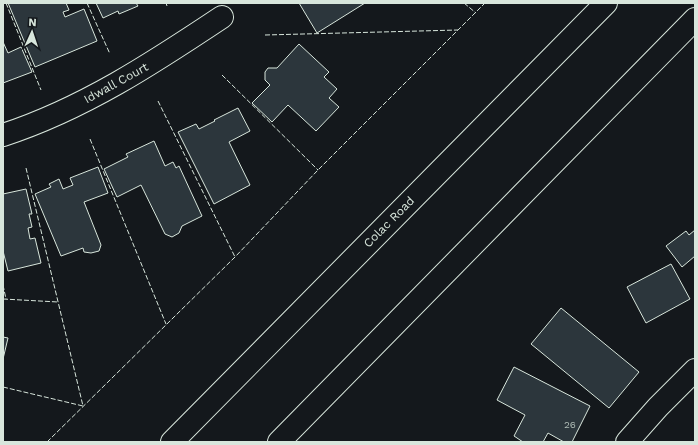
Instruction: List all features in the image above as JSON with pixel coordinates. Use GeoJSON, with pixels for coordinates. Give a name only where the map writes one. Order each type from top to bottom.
{"type":"FeatureCollection","features":[{"type":"Feature","properties":{"kind":"main road","name":"Colac Road"},"geometry":{"type":"LineString","coordinates":[[172,442],[606,3]]}},
{"type":"Feature","properties":{"kind":"main road","name":"Idwall Court"},"geometry":{"type":"LineString","coordinates":[[3,135],[52,116],[105,91],[222,17]]}},
{"type":"Feature","properties":{"kind":"main road"},"geometry":{"type":"LineString","coordinates":[[279,442],[695,19]]}},
{"type":"Feature","properties":{"kind":"main road"},"geometry":{"type":"LineString","coordinates":[[628,442],[658,406],[695,370]]}},
{"type":"Feature","properties":{"kind":"building"},"geometry":{"type":"Polygon","coordinates":[[[8,3],[66,3],[69,10],[63,12],[65,17],[84,9],[97,41],[35,67],[8,3]]]}},
{"type":"Feature","properties":{"kind":"building"},"geometry":{"type":"Polygon","coordinates":[[[96,3],[136,3],[138,6],[119,14],[118,11],[103,18],[96,3]]]}},
{"type":"Feature","properties":{"kind":"building"},"geometry":{"type":"Polygon","coordinates":[[[299,3],[365,3],[317,33],[299,3]]]}},
{"type":"Feature","properties":{"kind":"building"},"geometry":{"type":"Polygon","coordinates":[[[3,42],[8,53],[21,47],[32,72],[3,83],[3,42]]]}},
{"type":"Feature","properties":{"kind":"building"},"geometry":{"type":"Polygon","coordinates":[[[299,44],[329,72],[324,77],[337,89],[329,98],[339,107],[316,131],[288,105],[272,122],[252,103],[270,85],[265,80],[265,72],[268,68],[277,68],[299,44]]]}},
{"type":"Feature","properties":{"kind":"building"},"geometry":{"type":"Polygon","coordinates":[[[238,108],[250,131],[229,142],[250,185],[214,204],[178,132],[196,124],[199,129],[238,108]]]}},
{"type":"Feature","properties":{"kind":"building"},"geometry":{"type":"Polygon","coordinates":[[[154,141],[165,166],[173,162],[176,168],[179,166],[202,216],[182,226],[179,233],[172,237],[165,234],[141,185],[117,197],[104,169],[128,157],[126,154],[154,141]]]}},
{"type":"Feature","properties":{"kind":"building"},"geometry":{"type":"Polygon","coordinates":[[[98,167],[108,193],[84,202],[101,245],[99,251],[91,253],[84,252],[83,248],[61,256],[35,194],[51,187],[49,184],[59,179],[63,189],[73,185],[70,178],[98,167]]]}},
{"type":"Feature","properties":{"kind":"building"},"geometry":{"type":"Polygon","coordinates":[[[26,189],[32,214],[29,214],[32,227],[28,228],[30,239],[35,238],[41,263],[8,271],[3,251],[3,194],[26,189]]]}},
{"type":"Feature","properties":{"kind":"building"},"geometry":{"type":"Polygon","coordinates":[[[695,230],[695,256],[682,267],[666,246],[686,231],[689,235],[695,230]]]}},
{"type":"Feature","properties":{"kind":"building"},"geometry":{"type":"Polygon","coordinates":[[[671,264],[690,299],[646,323],[627,287],[671,264]]]}},
{"type":"Feature","properties":{"kind":"building"},"geometry":{"type":"Polygon","coordinates":[[[561,308],[639,372],[609,408],[531,344],[561,308]]]}},
{"type":"Feature","properties":{"kind":"building"},"geometry":{"type":"Polygon","coordinates":[[[3,337],[8,338],[3,359],[3,337]]]}},
{"type":"Feature","properties":{"kind":"building"},"geometry":{"type":"Polygon","coordinates":[[[514,367],[590,406],[572,442],[564,442],[548,433],[543,442],[523,442],[514,436],[525,415],[497,400],[514,367]]]}},
{"type":"Feature","properties":{"kind":"fence"},"geometry":{"type":"LineString","coordinates":[[6,3],[41,90]]}},
{"type":"Feature","properties":{"kind":"fence"},"geometry":{"type":"LineString","coordinates":[[87,3],[110,54]]}},
{"type":"Feature","properties":{"kind":"fence"},"geometry":{"type":"LineString","coordinates":[[464,3],[476,13]]}},
{"type":"Feature","properties":{"kind":"fence"},"geometry":{"type":"LineString","coordinates":[[47,442],[235,257],[318,170],[485,3]]}},
{"type":"Feature","properties":{"kind":"fence"},"geometry":{"type":"LineString","coordinates":[[265,35],[458,30]]}},
{"type":"Feature","properties":{"kind":"fence"},"geometry":{"type":"LineString","coordinates":[[222,75],[318,170]]}},
{"type":"Feature","properties":{"kind":"fence"},"geometry":{"type":"LineString","coordinates":[[158,101],[235,257]]}},
{"type":"Feature","properties":{"kind":"fence"},"geometry":{"type":"LineString","coordinates":[[90,139],[166,324]]}},
{"type":"Feature","properties":{"kind":"fence"},"geometry":{"type":"LineString","coordinates":[[3,387],[83,406],[26,168]]}},
{"type":"Feature","properties":{"kind":"fence"},"geometry":{"type":"LineString","coordinates":[[3,285],[6,299]]}},
{"type":"Feature","properties":{"kind":"fence"},"geometry":{"type":"LineString","coordinates":[[3,299],[58,302]]}}]}
